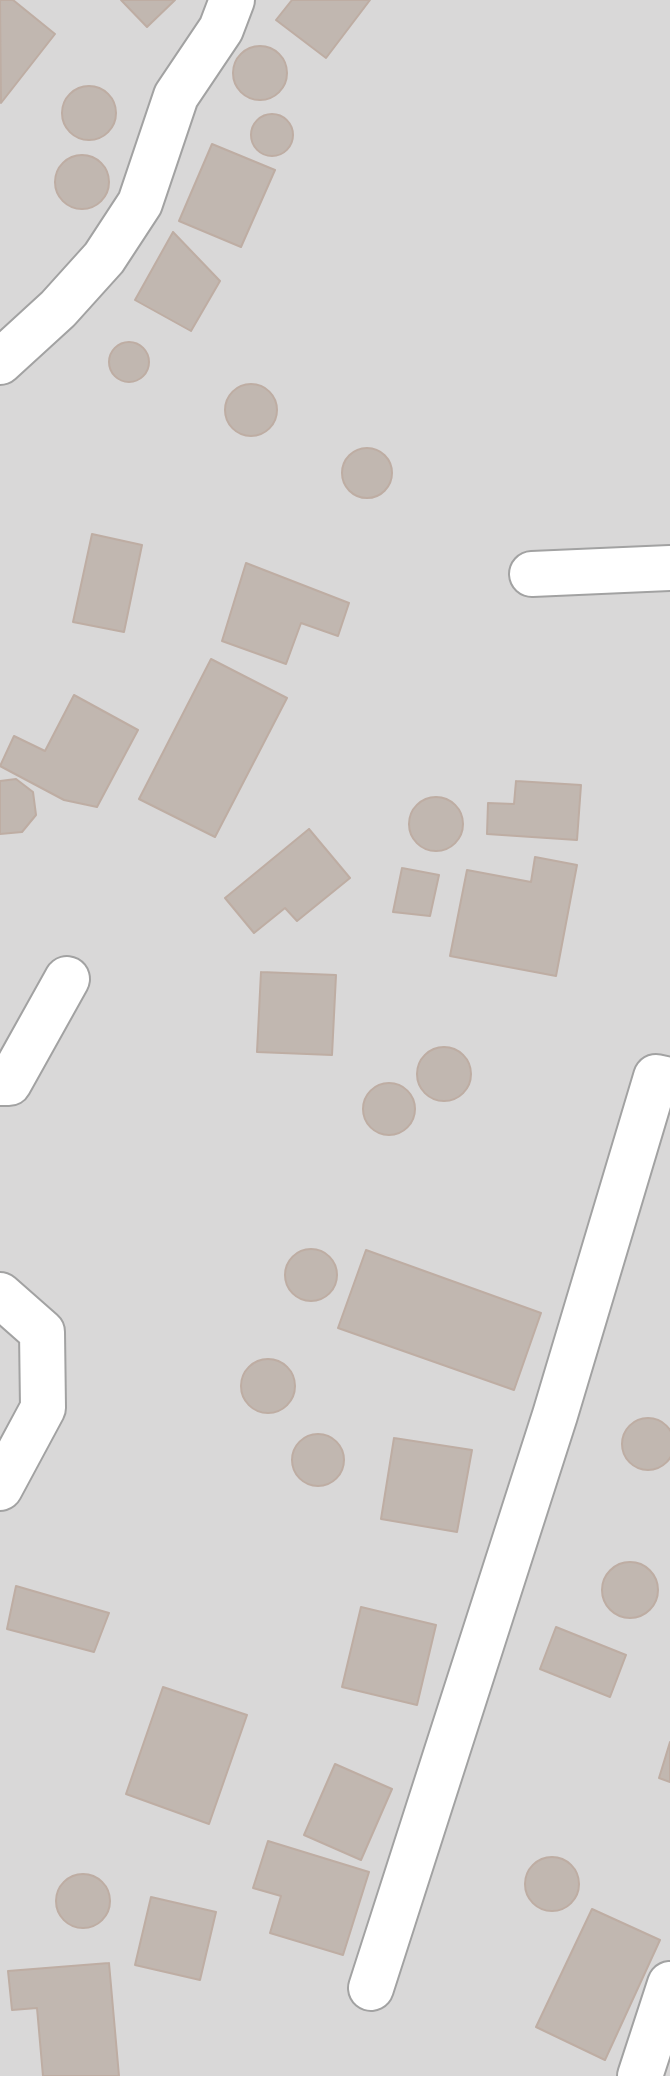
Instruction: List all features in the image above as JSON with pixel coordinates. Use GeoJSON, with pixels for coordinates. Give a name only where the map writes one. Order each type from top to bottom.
{"type":"FeatureCollection","features":[{"type":"Feature","properties":{"kind":"street"},"geometry":{"type":"LineString","coordinates":[[0,362],[58,309],[104,258],[140,203],[176,96],[221,29],[232,0]]}},
{"type":"Feature","properties":{"kind":"street"},"geometry":{"type":"LineString","coordinates":[[532,574],[670,568]]}},
{"type":"Feature","properties":{"kind":"street"},"geometry":{"type":"LineString","coordinates":[[0,1083],[9,1083],[67,979]]}},
{"type":"Feature","properties":{"kind":"street"},"geometry":{"type":"LineString","coordinates":[[371,1988],[555,1415],[656,1077],[670,1080]]}},
{"type":"Feature","properties":{"kind":"street"},"geometry":{"type":"LineString","coordinates":[[0,1295],[42,1332],[43,1408],[0,1488]]}},
{"type":"Feature","properties":{"kind":"street"},"geometry":{"type":"LineString","coordinates":[[640,2076],[670,1984]]}},
{"type":"Feature","properties":{"kind":"shaded area"},"geometry":{"type":"Polygon","coordinates":[[[0,0],[670,0],[670,2076],[0,2076],[0,0]]]}},
{"type":"Feature","properties":{"kind":"building"},"geometry":{"type":"Polygon","coordinates":[[[0,0],[13,0],[55,34],[1,103],[0,0]]]}},
{"type":"Feature","properties":{"kind":"building"},"geometry":{"type":"Polygon","coordinates":[[[121,0],[175,0],[147,27],[121,0]]]}},
{"type":"Feature","properties":{"kind":"building"},"geometry":{"type":"Polygon","coordinates":[[[292,0],[370,0],[326,58],[276,20],[292,0]]]}},
{"type":"Feature","properties":{"kind":"building"},"geometry":{"type":"Polygon","coordinates":[[[260,46],[279,54],[287,73],[279,92],[260,100],[241,92],[233,73],[241,54],[260,46]]]}},
{"type":"Feature","properties":{"kind":"building"},"geometry":{"type":"Polygon","coordinates":[[[89,86],[108,94],[116,113],[108,132],[89,140],[70,132],[62,113],[70,94],[89,86]]]}},
{"type":"Feature","properties":{"kind":"building"},"geometry":{"type":"Polygon","coordinates":[[[272,114],[287,120],[293,135],[287,150],[272,156],[257,150],[251,135],[257,120],[272,114]]]}},
{"type":"Feature","properties":{"kind":"building"},"geometry":{"type":"Polygon","coordinates":[[[212,144],[275,170],[241,247],[179,221],[212,144]]]}},
{"type":"Feature","properties":{"kind":"building"},"geometry":{"type":"Polygon","coordinates":[[[82,155],[101,163],[109,182],[101,201],[82,209],[63,201],[55,182],[63,163],[82,155]]]}},
{"type":"Feature","properties":{"kind":"building"},"geometry":{"type":"Polygon","coordinates":[[[173,232],[220,281],[191,331],[135,300],[173,232]]]}},
{"type":"Feature","properties":{"kind":"building"},"geometry":{"type":"Polygon","coordinates":[[[129,342],[143,348],[149,362],[143,376],[129,382],[115,376],[109,362],[115,348],[129,342]]]}},
{"type":"Feature","properties":{"kind":"building"},"geometry":{"type":"Polygon","coordinates":[[[251,384],[269,392],[277,410],[269,428],[251,436],[233,428],[225,410],[233,392],[251,384]]]}},
{"type":"Feature","properties":{"kind":"building"},"geometry":{"type":"Polygon","coordinates":[[[367,448],[385,455],[392,473],[385,491],[367,498],[349,491],[342,473],[349,455],[367,448]]]}},
{"type":"Feature","properties":{"kind":"building"},"geometry":{"type":"Polygon","coordinates":[[[92,534],[142,545],[124,632],[73,622],[92,534]]]}},
{"type":"Feature","properties":{"kind":"building"},"geometry":{"type":"Polygon","coordinates":[[[246,563],[349,603],[338,636],[301,623],[286,664],[222,641],[246,563]]]}},
{"type":"Feature","properties":{"kind":"building"},"geometry":{"type":"Polygon","coordinates":[[[211,659],[287,698],[215,837],[139,799],[211,659]]]}},
{"type":"Feature","properties":{"kind":"building"},"geometry":{"type":"Polygon","coordinates":[[[74,695],[138,730],[97,807],[64,800],[0,766],[14,736],[45,751],[74,695]]]}},
{"type":"Feature","properties":{"kind":"building"},"geometry":{"type":"Polygon","coordinates":[[[16,779],[33,792],[36,815],[22,832],[0,834],[0,781],[16,779]]]}},
{"type":"Feature","properties":{"kind":"building"},"geometry":{"type":"Polygon","coordinates":[[[516,781],[581,785],[577,840],[487,834],[488,803],[514,804],[516,781]]]}},
{"type":"Feature","properties":{"kind":"building"},"geometry":{"type":"Polygon","coordinates":[[[436,797],[447,799],[455,805],[461,813],[461,835],[455,843],[447,849],[436,851],[425,849],[417,843],[411,835],[409,824],[411,813],[417,805],[425,799],[436,797]]]}},
{"type":"Feature","properties":{"kind":"building"},"geometry":{"type":"Polygon","coordinates":[[[309,829],[350,878],[297,921],[285,908],[254,933],[225,898],[309,829]]]}},
{"type":"Feature","properties":{"kind":"building"},"geometry":{"type":"Polygon","coordinates":[[[535,857],[577,865],[556,976],[450,956],[467,870],[531,882],[535,857]]]}},
{"type":"Feature","properties":{"kind":"building"},"geometry":{"type":"Polygon","coordinates":[[[402,868],[439,875],[430,916],[393,912],[402,868]]]}},
{"type":"Feature","properties":{"kind":"building"},"geometry":{"type":"Polygon","coordinates":[[[261,972],[336,975],[332,1055],[257,1052],[261,972]]]}},
{"type":"Feature","properties":{"kind":"building"},"geometry":{"type":"Polygon","coordinates":[[[444,1047],[463,1055],[471,1074],[463,1093],[444,1101],[425,1093],[417,1074],[425,1055],[444,1047]]]}},
{"type":"Feature","properties":{"kind":"building"},"geometry":{"type":"Polygon","coordinates":[[[389,1083],[408,1090],[415,1109],[408,1128],[389,1135],[370,1128],[363,1109],[370,1090],[389,1083]]]}},
{"type":"Feature","properties":{"kind":"building"},"geometry":{"type":"Polygon","coordinates":[[[311,1249],[330,1256],[337,1275],[330,1294],[311,1301],[292,1294],[285,1275],[292,1256],[311,1249]]]}},
{"type":"Feature","properties":{"kind":"building"},"geometry":{"type":"Polygon","coordinates":[[[366,1250],[541,1313],[514,1390],[338,1328],[366,1250]]]}},
{"type":"Feature","properties":{"kind":"building"},"geometry":{"type":"Polygon","coordinates":[[[268,1359],[287,1367],[295,1386],[287,1405],[268,1413],[249,1405],[241,1386],[249,1367],[268,1359]]]}},
{"type":"Feature","properties":{"kind":"building"},"geometry":{"type":"Polygon","coordinates":[[[648,1418],[666,1426],[674,1444],[666,1462],[648,1470],[630,1462],[622,1444],[630,1426],[648,1418]]]}},
{"type":"Feature","properties":{"kind":"building"},"geometry":{"type":"Polygon","coordinates":[[[318,1434],[337,1441],[344,1460],[337,1479],[318,1486],[299,1479],[292,1460],[299,1441],[318,1434]]]}},
{"type":"Feature","properties":{"kind":"building"},"geometry":{"type":"Polygon","coordinates":[[[394,1438],[472,1450],[457,1532],[381,1519],[394,1438]]]}},
{"type":"Feature","properties":{"kind":"building"},"geometry":{"type":"Polygon","coordinates":[[[630,1562],[650,1570],[658,1590],[650,1610],[630,1618],[610,1610],[602,1590],[610,1570],[630,1562]]]}},
{"type":"Feature","properties":{"kind":"building"},"geometry":{"type":"Polygon","coordinates":[[[16,1586],[109,1613],[94,1652],[7,1629],[16,1586]]]}},
{"type":"Feature","properties":{"kind":"building"},"geometry":{"type":"Polygon","coordinates":[[[361,1607],[436,1625],[417,1705],[342,1687],[361,1607]]]}},
{"type":"Feature","properties":{"kind":"building"},"geometry":{"type":"Polygon","coordinates":[[[556,1627],[626,1655],[610,1697],[540,1669],[556,1627]]]}},
{"type":"Feature","properties":{"kind":"building"},"geometry":{"type":"Polygon","coordinates":[[[163,1687],[247,1715],[209,1824],[126,1794],[163,1687]]]}},
{"type":"Feature","properties":{"kind":"building"},"geometry":{"type":"Polygon","coordinates":[[[670,1742],[670,1782],[659,1778],[670,1742]]]}},
{"type":"Feature","properties":{"kind":"building"},"geometry":{"type":"Polygon","coordinates":[[[335,1764],[392,1789],[361,1860],[304,1835],[335,1764]]]}},
{"type":"Feature","properties":{"kind":"building"},"geometry":{"type":"Polygon","coordinates":[[[268,1841],[369,1872],[343,1955],[270,1933],[281,1896],[253,1888],[268,1841]]]}},
{"type":"Feature","properties":{"kind":"building"},"geometry":{"type":"Polygon","coordinates":[[[552,1857],[571,1865],[579,1884],[571,1903],[552,1911],[533,1903],[525,1884],[533,1865],[552,1857]]]}},
{"type":"Feature","properties":{"kind":"building"},"geometry":{"type":"Polygon","coordinates":[[[83,1874],[102,1882],[110,1901],[102,1920],[83,1928],[64,1920],[56,1901],[64,1882],[83,1874]]]}},
{"type":"Feature","properties":{"kind":"building"},"geometry":{"type":"Polygon","coordinates":[[[151,1897],[216,1912],[200,1980],[135,1965],[151,1897]]]}},
{"type":"Feature","properties":{"kind":"building"},"geometry":{"type":"Polygon","coordinates":[[[592,1909],[660,1940],[605,2060],[536,2027],[592,1909]]]}},
{"type":"Feature","properties":{"kind":"building"},"geometry":{"type":"Polygon","coordinates":[[[109,1963],[119,2076],[43,2076],[37,2008],[12,2010],[8,1971],[109,1963]]]}}]}
